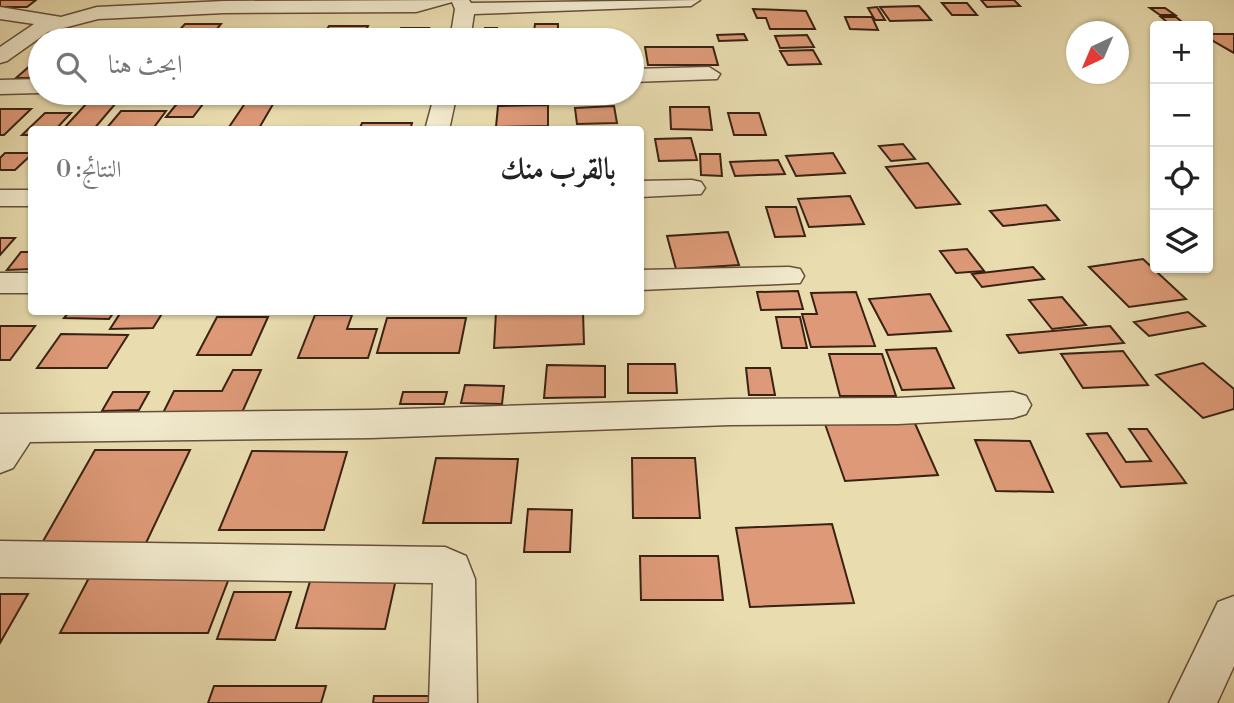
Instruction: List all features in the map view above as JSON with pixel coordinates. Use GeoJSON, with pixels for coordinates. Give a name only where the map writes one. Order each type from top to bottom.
{"type":"FeatureCollection","features":[{"type":"Feature","properties":{"kind":"street"},"geometry":{"type":"LineString","coordinates":[[45,28],[97,13],[143,9],[283,4],[416,6],[444,0]]}},
{"type":"Feature","properties":{"kind":"street"},"geometry":{"type":"LineString","coordinates":[[461,28],[462,4],[691,0]]}},
{"type":"Feature","properties":{"kind":"street"},"geometry":{"type":"LineString","coordinates":[[0,13],[59,22]]}},
{"type":"Feature","properties":{"kind":"street"},"geometry":{"type":"LineString","coordinates":[[0,57],[28,36]]}},
{"type":"Feature","properties":{"kind":"street"},"geometry":{"type":"LineString","coordinates":[[644,76],[709,74]]}},
{"type":"Feature","properties":{"kind":"street"},"geometry":{"type":"LineString","coordinates":[[0,87],[28,86]]}},
{"type":"Feature","properties":{"kind":"street"},"geometry":{"type":"LineString","coordinates":[[438,126],[443,105]]}},
{"type":"Feature","properties":{"kind":"street"},"geometry":{"type":"LineString","coordinates":[[644,189],[692,188]]}},
{"type":"Feature","properties":{"kind":"street"},"geometry":{"type":"LineString","coordinates":[[0,198],[28,198]]}},
{"type":"Feature","properties":{"kind":"street"},"geometry":{"type":"LineString","coordinates":[[644,280],[789,276]]}},
{"type":"Feature","properties":{"kind":"street"},"geometry":{"type":"LineString","coordinates":[[0,283],[28,283]]}},
{"type":"Feature","properties":{"kind":"street"},"geometry":{"type":"LineString","coordinates":[[0,458],[10,428],[371,424],[730,412],[898,411],[1013,405]]}},
{"type":"Feature","properties":{"kind":"street"},"geometry":{"type":"LineString","coordinates":[[0,559],[445,565],[451,569],[454,579],[453,703]]}},
{"type":"Feature","properties":{"kind":"street"},"geometry":{"type":"LineString","coordinates":[[1193,703],[1234,616]]}},
{"type":"Feature","properties":{"kind":"building"},"geometry":{"type":"Polygon","coordinates":[[[0,0],[36,0],[27,7],[0,7],[0,0]]]}},
{"type":"Feature","properties":{"kind":"building"},"geometry":{"type":"Polygon","coordinates":[[[981,0],[1014,0],[1020,6],[987,7],[981,0]]]}},
{"type":"Feature","properties":{"kind":"building"},"geometry":{"type":"Polygon","coordinates":[[[942,3],[967,3],[977,15],[952,15],[942,3]]]}},
{"type":"Feature","properties":{"kind":"building"},"geometry":{"type":"Polygon","coordinates":[[[919,6],[931,20],[890,21],[880,7],[919,6]]]}},
{"type":"Feature","properties":{"kind":"building"},"geometry":{"type":"Polygon","coordinates":[[[877,7],[885,20],[875,20],[868,8],[877,7]]]}},
{"type":"Feature","properties":{"kind":"building"},"geometry":{"type":"Polygon","coordinates":[[[1150,8],[1165,8],[1175,15],[1160,15],[1150,8]]]}},
{"type":"Feature","properties":{"kind":"building"},"geometry":{"type":"Polygon","coordinates":[[[753,9],[806,11],[815,29],[770,29],[766,18],[757,18],[753,9]]]}},
{"type":"Feature","properties":{"kind":"building"},"geometry":{"type":"Polygon","coordinates":[[[845,17],[872,17],[878,30],[850,29],[845,17]]]}},
{"type":"Feature","properties":{"kind":"building"},"geometry":{"type":"Polygon","coordinates":[[[1161,17],[1176,17],[1181,21],[1166,21],[1161,17]]]}},
{"type":"Feature","properties":{"kind":"building"},"geometry":{"type":"Polygon","coordinates":[[[185,24],[221,24],[218,28],[181,28],[185,24]]]}},
{"type":"Feature","properties":{"kind":"building"},"geometry":{"type":"Polygon","coordinates":[[[535,24],[558,24],[558,28],[534,28],[535,24]]]}},
{"type":"Feature","properties":{"kind":"building"},"geometry":{"type":"Polygon","coordinates":[[[329,26],[368,26],[367,28],[328,28],[329,26]]]}},
{"type":"Feature","properties":{"kind":"building"},"geometry":{"type":"Polygon","coordinates":[[[744,34],[747,40],[719,41],[717,35],[744,34]]]}},
{"type":"Feature","properties":{"kind":"building"},"geometry":{"type":"Polygon","coordinates":[[[1213,34],[1234,34],[1234,53],[1213,41],[1213,34]]]}},
{"type":"Feature","properties":{"kind":"building"},"geometry":{"type":"Polygon","coordinates":[[[807,35],[814,47],[780,48],[775,36],[807,35]]]}},
{"type":"Feature","properties":{"kind":"building"},"geometry":{"type":"Polygon","coordinates":[[[645,47],[713,47],[718,65],[648,65],[645,47]]]}},
{"type":"Feature","properties":{"kind":"building"},"geometry":{"type":"Polygon","coordinates":[[[813,50],[821,64],[788,65],[780,51],[813,50]]]}},
{"type":"Feature","properties":{"kind":"building"},"geometry":{"type":"Polygon","coordinates":[[[28,68],[28,78],[16,78],[28,68]]]}},
{"type":"Feature","properties":{"kind":"building"},"geometry":{"type":"Polygon","coordinates":[[[85,105],[114,105],[96,126],[66,126],[85,105]]]}},
{"type":"Feature","properties":{"kind":"building"},"geometry":{"type":"Polygon","coordinates":[[[176,105],[202,105],[193,117],[166,117],[176,105]]]}},
{"type":"Feature","properties":{"kind":"building"},"geometry":{"type":"Polygon","coordinates":[[[244,105],[273,105],[260,126],[230,126],[244,105]]]}},
{"type":"Feature","properties":{"kind":"building"},"geometry":{"type":"Polygon","coordinates":[[[548,105],[548,126],[496,126],[498,106],[548,105]]]}},
{"type":"Feature","properties":{"kind":"building"},"geometry":{"type":"Polygon","coordinates":[[[614,106],[617,123],[577,124],[575,108],[614,106]]]}},
{"type":"Feature","properties":{"kind":"building"},"geometry":{"type":"Polygon","coordinates":[[[670,107],[709,107],[712,130],[671,129],[670,107]]]}},
{"type":"Feature","properties":{"kind":"building"},"geometry":{"type":"Polygon","coordinates":[[[0,109],[31,109],[4,135],[0,135],[0,109]]]}},
{"type":"Feature","properties":{"kind":"building"},"geometry":{"type":"Polygon","coordinates":[[[121,111],[166,111],[155,126],[108,126],[121,111]]]}},
{"type":"Feature","properties":{"kind":"building"},"geometry":{"type":"Polygon","coordinates":[[[45,113],[71,113],[59,126],[31,126],[45,113]]]}},
{"type":"Feature","properties":{"kind":"building"},"geometry":{"type":"Polygon","coordinates":[[[728,113],[759,113],[766,135],[734,135],[728,113]]]}},
{"type":"Feature","properties":{"kind":"building"},"geometry":{"type":"Polygon","coordinates":[[[362,123],[412,123],[411,126],[361,126],[362,123]]]}},
{"type":"Feature","properties":{"kind":"building"},"geometry":{"type":"Polygon","coordinates":[[[691,138],[697,160],[659,161],[655,139],[691,138]]]}},
{"type":"Feature","properties":{"kind":"building"},"geometry":{"type":"Polygon","coordinates":[[[903,144],[915,159],[891,161],[879,146],[903,144]]]}},
{"type":"Feature","properties":{"kind":"building"},"geometry":{"type":"Polygon","coordinates":[[[5,153],[28,153],[28,158],[15,170],[0,170],[0,158],[5,153]]]}},
{"type":"Feature","properties":{"kind":"building"},"geometry":{"type":"Polygon","coordinates":[[[833,153],[845,173],[796,176],[786,156],[833,153]]]}},
{"type":"Feature","properties":{"kind":"building"},"geometry":{"type":"Polygon","coordinates":[[[700,154],[720,154],[722,176],[701,175],[700,154]]]}},
{"type":"Feature","properties":{"kind":"building"},"geometry":{"type":"Polygon","coordinates":[[[778,160],[785,174],[735,176],[730,162],[778,160]]]}},
{"type":"Feature","properties":{"kind":"building"},"geometry":{"type":"Polygon","coordinates":[[[928,163],[960,204],[916,208],[886,167],[928,163]]]}},
{"type":"Feature","properties":{"kind":"building"},"geometry":{"type":"Polygon","coordinates":[[[850,196],[864,224],[809,227],[798,199],[850,196]]]}},
{"type":"Feature","properties":{"kind":"building"},"geometry":{"type":"Polygon","coordinates":[[[1046,205],[1059,220],[1003,226],[990,211],[1046,205]]]}},
{"type":"Feature","properties":{"kind":"building"},"geometry":{"type":"Polygon","coordinates":[[[766,207],[796,207],[805,236],[775,237],[766,207]]]}},
{"type":"Feature","properties":{"kind":"building"},"geometry":{"type":"Polygon","coordinates":[[[728,232],[739,265],[676,269],[667,236],[728,232]]]}},
{"type":"Feature","properties":{"kind":"building"},"geometry":{"type":"Polygon","coordinates":[[[0,238],[15,238],[0,255],[0,238]]]}},
{"type":"Feature","properties":{"kind":"building"},"geometry":{"type":"Polygon","coordinates":[[[967,249],[984,271],[956,273],[940,251],[967,249]]]}},
{"type":"Feature","properties":{"kind":"building"},"geometry":{"type":"Polygon","coordinates":[[[21,252],[28,252],[28,269],[7,270],[21,252]]]}},
{"type":"Feature","properties":{"kind":"building"},"geometry":{"type":"Polygon","coordinates":[[[1143,259],[1150,266],[1150,273],[1158,273],[1186,299],[1129,307],[1089,267],[1143,259]]]}},
{"type":"Feature","properties":{"kind":"building"},"geometry":{"type":"Polygon","coordinates":[[[1033,267],[1044,279],[982,287],[972,274],[1033,267]]]}},
{"type":"Feature","properties":{"kind":"building"},"geometry":{"type":"Polygon","coordinates":[[[798,291],[803,309],[761,310],[757,292],[798,291]]]}},
{"type":"Feature","properties":{"kind":"building"},"geometry":{"type":"Polygon","coordinates":[[[856,292],[875,346],[811,347],[802,314],[817,314],[811,293],[856,292]]]}},
{"type":"Feature","properties":{"kind":"building"},"geometry":{"type":"Polygon","coordinates":[[[930,294],[951,331],[888,335],[869,299],[930,294]]]}},
{"type":"Feature","properties":{"kind":"building"},"geometry":{"type":"Polygon","coordinates":[[[1062,297],[1086,325],[1052,329],[1029,300],[1062,297]]]}},
{"type":"Feature","properties":{"kind":"building"},"geometry":{"type":"Polygon","coordinates":[[[1188,312],[1205,326],[1149,336],[1134,322],[1188,312]]]}},
{"type":"Feature","properties":{"kind":"building"},"geometry":{"type":"Polygon","coordinates":[[[66,315],[112,315],[109,319],[64,318],[66,315]]]}},
{"type":"Feature","properties":{"kind":"building"},"geometry":{"type":"Polygon","coordinates":[[[119,315],[161,315],[153,328],[110,329],[119,315]]]}},
{"type":"Feature","properties":{"kind":"building"},"geometry":{"type":"Polygon","coordinates":[[[315,315],[352,315],[347,329],[377,329],[368,358],[298,358],[315,315]]]}},
{"type":"Feature","properties":{"kind":"building"},"geometry":{"type":"Polygon","coordinates":[[[496,315],[583,315],[584,344],[494,348],[496,315]]]}},
{"type":"Feature","properties":{"kind":"building"},"geometry":{"type":"Polygon","coordinates":[[[217,317],[268,317],[251,355],[197,355],[217,317]]]}},
{"type":"Feature","properties":{"kind":"building"},"geometry":{"type":"Polygon","coordinates":[[[776,317],[800,317],[807,348],[782,348],[776,317]]]}},
{"type":"Feature","properties":{"kind":"building"},"geometry":{"type":"Polygon","coordinates":[[[387,318],[466,318],[459,353],[377,353],[387,318]]]}},
{"type":"Feature","properties":{"kind":"building"},"geometry":{"type":"Polygon","coordinates":[[[0,326],[35,326],[10,360],[0,360],[0,326]]]}},
{"type":"Feature","properties":{"kind":"building"},"geometry":{"type":"Polygon","coordinates":[[[1110,326],[1124,343],[1019,353],[1007,335],[1110,326]]]}},
{"type":"Feature","properties":{"kind":"building"},"geometry":{"type":"Polygon","coordinates":[[[61,334],[128,335],[107,368],[37,368],[61,334]]]}},
{"type":"Feature","properties":{"kind":"building"},"geometry":{"type":"Polygon","coordinates":[[[936,348],[954,388],[902,390],[886,350],[936,348]]]}},
{"type":"Feature","properties":{"kind":"building"},"geometry":{"type":"Polygon","coordinates":[[[1123,351],[1148,385],[1083,388],[1061,354],[1123,351]]]}},
{"type":"Feature","properties":{"kind":"building"},"geometry":{"type":"Polygon","coordinates":[[[829,354],[882,354],[896,396],[840,396],[829,354]]]}},
{"type":"Feature","properties":{"kind":"building"},"geometry":{"type":"Polygon","coordinates":[[[1203,363],[1234,389],[1234,409],[1203,418],[1156,375],[1203,363]]]}},
{"type":"Feature","properties":{"kind":"building"},"geometry":{"type":"Polygon","coordinates":[[[628,364],[675,364],[677,393],[628,393],[628,364]]]}},
{"type":"Feature","properties":{"kind":"building"},"geometry":{"type":"Polygon","coordinates":[[[547,365],[605,366],[605,397],[544,398],[547,365]]]}},
{"type":"Feature","properties":{"kind":"building"},"geometry":{"type":"Polygon","coordinates":[[[746,368],[770,368],[775,395],[749,395],[746,368]]]}},
{"type":"Feature","properties":{"kind":"building"},"geometry":{"type":"Polygon","coordinates":[[[233,370],[261,370],[240,417],[161,417],[174,391],[222,391],[233,370]]]}},
{"type":"Feature","properties":{"kind":"building"},"geometry":{"type":"Polygon","coordinates":[[[465,385],[504,386],[502,404],[461,403],[465,385]]]}},
{"type":"Feature","properties":{"kind":"building"},"geometry":{"type":"Polygon","coordinates":[[[113,392],[149,392],[139,410],[102,411],[113,392]]]}},
{"type":"Feature","properties":{"kind":"building"},"geometry":{"type":"Polygon","coordinates":[[[403,392],[447,392],[444,404],[400,404],[403,392]]]}},
{"type":"Feature","properties":{"kind":"building"},"geometry":{"type":"Polygon","coordinates":[[[913,419],[938,475],[845,481],[825,424],[913,419]]]}},
{"type":"Feature","properties":{"kind":"building"},"geometry":{"type":"Polygon","coordinates":[[[1129,429],[1147,429],[1186,483],[1121,487],[1087,434],[1107,433],[1126,462],[1151,461],[1129,429]]]}},
{"type":"Feature","properties":{"kind":"building"},"geometry":{"type":"Polygon","coordinates":[[[975,440],[1030,441],[1053,492],[996,491],[975,440]]]}},
{"type":"Feature","properties":{"kind":"building"},"geometry":{"type":"Polygon","coordinates":[[[95,450],[190,450],[146,543],[42,543],[95,450]]]}},
{"type":"Feature","properties":{"kind":"building"},"geometry":{"type":"Polygon","coordinates":[[[252,451],[347,452],[324,530],[219,530],[252,451]]]}},
{"type":"Feature","properties":{"kind":"building"},"geometry":{"type":"Polygon","coordinates":[[[436,458],[518,459],[511,523],[423,523],[436,458]]]}},
{"type":"Feature","properties":{"kind":"building"},"geometry":{"type":"Polygon","coordinates":[[[632,458],[695,458],[700,518],[633,518],[632,458]]]}},
{"type":"Feature","properties":{"kind":"building"},"geometry":{"type":"Polygon","coordinates":[[[528,509],[572,510],[570,552],[524,552],[528,509]]]}},
{"type":"Feature","properties":{"kind":"building"},"geometry":{"type":"Polygon","coordinates":[[[832,524],[854,603],[750,607],[736,528],[832,524]]]}},
{"type":"Feature","properties":{"kind":"building"},"geometry":{"type":"Polygon","coordinates":[[[640,556],[718,556],[723,600],[641,600],[640,556]]]}},
{"type":"Feature","properties":{"kind":"building"},"geometry":{"type":"Polygon","coordinates":[[[92,572],[231,573],[208,633],[60,633],[92,572]]]}},
{"type":"Feature","properties":{"kind":"building"},"geometry":{"type":"Polygon","coordinates":[[[311,578],[396,579],[385,629],[296,628],[311,578]]]}},
{"type":"Feature","properties":{"kind":"building"},"geometry":{"type":"Polygon","coordinates":[[[234,592],[291,592],[275,640],[217,639],[234,592]]]}},
{"type":"Feature","properties":{"kind":"building"},"geometry":{"type":"Polygon","coordinates":[[[0,594],[28,594],[0,643],[0,594]]]}},
{"type":"Feature","properties":{"kind":"building"},"geometry":{"type":"Polygon","coordinates":[[[214,686],[326,686],[321,703],[208,703],[214,686]]]}},
{"type":"Feature","properties":{"kind":"building"},"geometry":{"type":"Polygon","coordinates":[[[374,696],[436,696],[435,703],[373,703],[374,696]]]}}]}
